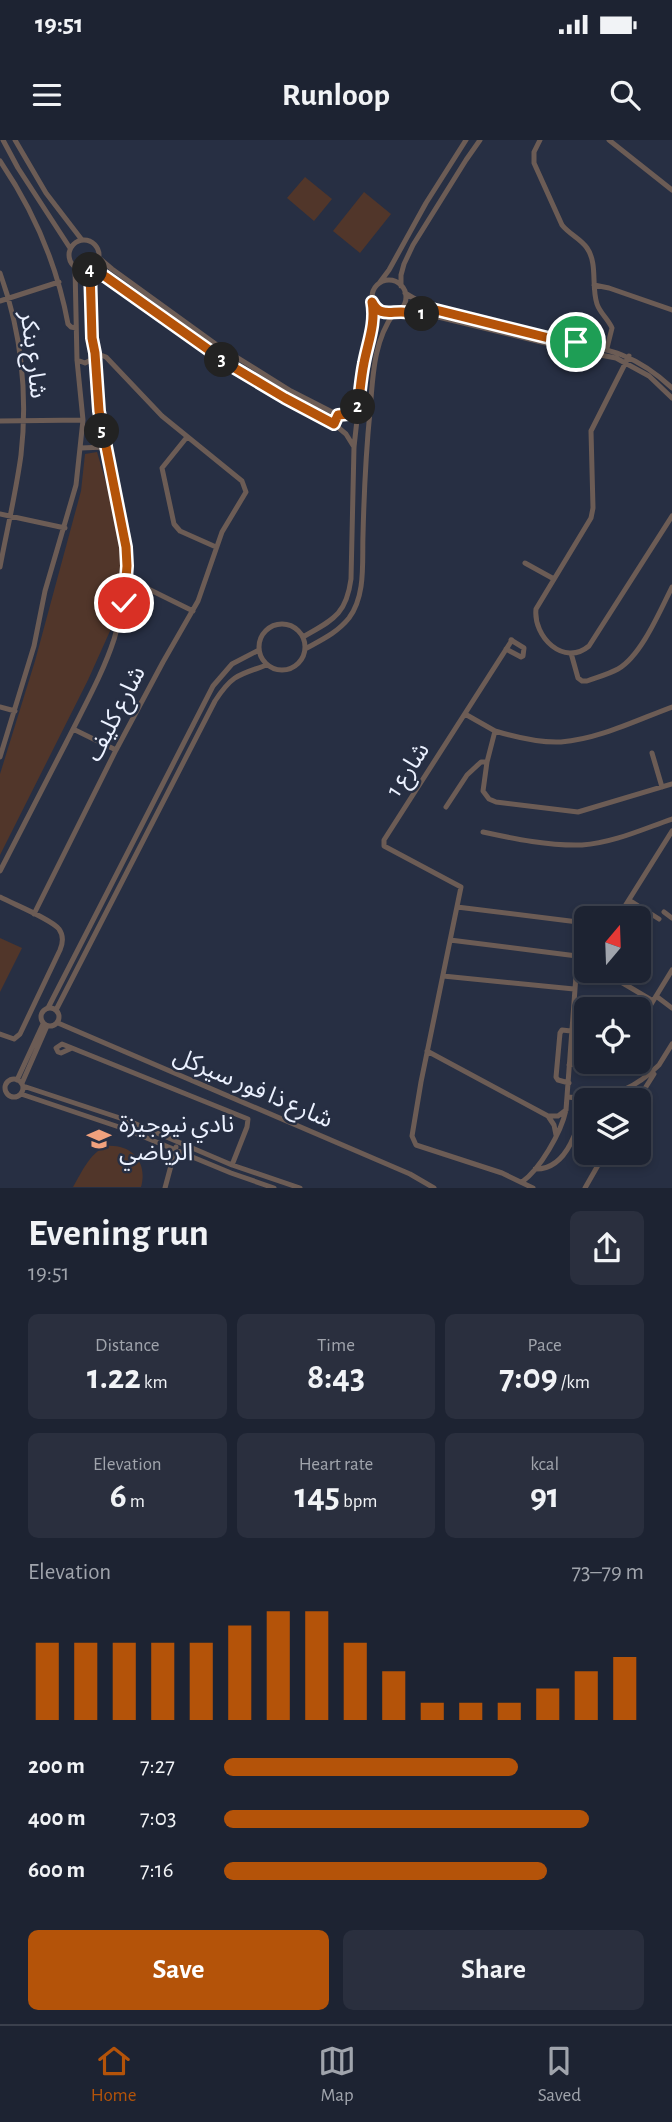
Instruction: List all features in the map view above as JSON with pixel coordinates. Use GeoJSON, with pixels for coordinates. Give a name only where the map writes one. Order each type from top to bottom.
{"type":"FeatureCollection","features":[{"type":"Feature","properties":{"kind":"street"},"geometry":{"type":"LineString","coordinates":[[3,140],[27,184],[70,248]]}},
{"type":"Feature","properties":{"kind":"street"},"geometry":{"type":"LineString","coordinates":[[15,140],[36,177],[82,240]]}},
{"type":"Feature","properties":{"kind":"street"},"geometry":{"type":"LineString","coordinates":[[303,637],[331,621],[342,610],[349,596],[354,447],[363,365],[373,325],[373,289],[389,271],[426,203],[466,140]]}},
{"type":"Feature","properties":{"kind":"street"},"geometry":{"type":"LineString","coordinates":[[401,286],[404,264],[414,245],[458,171],[481,140]]}},
{"type":"Feature","properties":{"kind":"street"},"geometry":{"type":"LineString","coordinates":[[540,140],[536,147],[534,163],[562,225],[592,257],[597,305],[612,328],[607,348]]}},
{"type":"Feature","properties":{"kind":"street"},"geometry":{"type":"LineString","coordinates":[[609,140],[672,190]]}},
{"type":"Feature","properties":{"kind":"street"},"geometry":{"type":"LineString","coordinates":[[0,161],[33,215],[59,282],[69,325],[76,328]]}},
{"type":"Feature","properties":{"kind":"street"},"geometry":{"type":"LineString","coordinates":[[57,226],[68,223]]}},
{"type":"Feature","properties":{"kind":"street"},"geometry":{"type":"LineString","coordinates":[[0,757],[34,646],[45,592],[76,485],[83,420],[77,360],[75,268],[69,259],[70,248],[75,242],[89,240],[99,251],[99,258],[91,269],[93,346],[99,411],[123,528],[126,578],[121,621],[102,674],[0,871]]}},
{"type":"Feature","properties":{"kind":"street"},"geometry":{"type":"LineString","coordinates":[[99,258],[225,350],[291,391],[338,415],[349,414],[358,407]]}},
{"type":"Feature","properties":{"kind":"street"},"geometry":{"type":"LineString","coordinates":[[75,268],[84,271],[91,269]]}},
{"type":"Feature","properties":{"kind":"street"},"geometry":{"type":"LineString","coordinates":[[91,269],[233,367],[334,424],[346,434],[354,447]]}},
{"type":"Feature","properties":{"kind":"street","name":"شارع بنكر"},"geometry":{"type":"LineString","coordinates":[[0,273],[21,362],[23,420],[21,454],[0,567]]}},
{"type":"Feature","properties":{"kind":"street"},"geometry":{"type":"LineString","coordinates":[[380,282],[391,280],[431,312]]}},
{"type":"Feature","properties":{"kind":"street"},"geometry":{"type":"LineString","coordinates":[[0,301],[59,282]]}},
{"type":"Feature","properties":{"kind":"street"},"geometry":{"type":"LineString","coordinates":[[594,285],[672,310]]}},
{"type":"Feature","properties":{"kind":"street"},"geometry":{"type":"LineString","coordinates":[[75,292],[91,292]]}},
{"type":"Feature","properties":{"kind":"street"},"geometry":{"type":"LineString","coordinates":[[305,649],[336,632],[350,617],[359,598],[362,578],[365,458],[374,364],[386,325],[404,304],[405,293]]}},
{"type":"Feature","properties":{"kind":"street"},"geometry":{"type":"LineString","coordinates":[[64,303],[75,302]]}},
{"type":"Feature","properties":{"kind":"street"},"geometry":{"type":"LineString","coordinates":[[372,302],[378,311],[383,313],[431,312],[565,342],[607,348],[659,375],[672,388]]}},
{"type":"Feature","properties":{"kind":"street"},"geometry":{"type":"LineString","coordinates":[[493,327],[581,352],[627,359],[672,398]]}},
{"type":"Feature","properties":{"kind":"street"},"geometry":{"type":"LineString","coordinates":[[581,352],[582,343]]}},
{"type":"Feature","properties":{"kind":"street"},"geometry":{"type":"LineString","coordinates":[[77,346],[93,346]]}},
{"type":"Feature","properties":{"kind":"street"},"geometry":{"type":"LineString","coordinates":[[77,360],[89,363],[95,356]]}},
{"type":"Feature","properties":{"kind":"street","name":"شارع كليف"},"geometry":{"type":"LineString","coordinates":[[34,914],[116,750],[193,611],[216,547],[228,521],[245,495],[246,488],[242,481],[142,397],[106,357],[95,356]]}},
{"type":"Feature","properties":{"kind":"street"},"geometry":{"type":"LineString","coordinates":[[627,359],[591,431],[591,518],[536,609],[535,622],[544,640],[571,653],[584,650],[594,640],[672,516]]}},
{"type":"Feature","properties":{"kind":"street"},"geometry":{"type":"LineString","coordinates":[[334,424],[338,415]]}},
{"type":"Feature","properties":{"kind":"street"},"geometry":{"type":"LineString","coordinates":[[0,421],[83,420]]}},
{"type":"Feature","properties":{"kind":"street"},"geometry":{"type":"LineString","coordinates":[[187,437],[162,468],[174,524],[180,531],[216,547]]}},
{"type":"Feature","properties":{"kind":"street"},"geometry":{"type":"LineString","coordinates":[[81,448],[105,447]]}},
{"type":"Feature","properties":{"kind":"street"},"geometry":{"type":"LineString","coordinates":[[353,506],[363,506]]}},
{"type":"Feature","properties":{"kind":"street"},"geometry":{"type":"LineString","coordinates":[[0,514],[65,528]]}},
{"type":"Feature","properties":{"kind":"street"},"geometry":{"type":"LineString","coordinates":[[525,563],[554,579]]}},
{"type":"Feature","properties":{"kind":"street"},"geometry":{"type":"LineString","coordinates":[[126,578],[193,611]]}},
{"type":"Feature","properties":{"kind":"street"},"geometry":{"type":"LineString","coordinates":[[571,653],[578,678],[582,681],[619,669],[629,662],[672,587]]}},
{"type":"Feature","properties":{"kind":"street"},"geometry":{"type":"LineString","coordinates":[[288,625],[303,637],[305,649],[302,659],[292,668],[279,670],[267,665],[259,650],[262,636],[273,626],[288,625]]}},
{"type":"Feature","properties":{"kind":"street","name":"شارع 1"},"geometry":{"type":"LineString","coordinates":[[457,906],[461,887],[384,846],[384,839],[511,640],[524,648],[523,656],[506,649]]}},
{"type":"Feature","properties":{"kind":"street"},"geometry":{"type":"LineString","coordinates":[[21,1094],[21,1083],[45,1025],[41,1014],[48,1008],[213,686],[232,664],[259,650]]}},
{"type":"Feature","properties":{"kind":"street"},"geometry":{"type":"LineString","coordinates":[[45,1025],[53,1026],[58,1023],[60,1019],[57,1010],[215,701],[229,681],[267,665]]}},
{"type":"Feature","properties":{"kind":"street"},"geometry":{"type":"LineString","coordinates":[[0,707],[15,711]]}},
{"type":"Feature","properties":{"kind":"street"},"geometry":{"type":"LineString","coordinates":[[465,714],[495,731],[558,742],[593,735],[672,707]]}},
{"type":"Feature","properties":{"kind":"street"},"geometry":{"type":"LineString","coordinates":[[73,729],[116,750]]}},
{"type":"Feature","properties":{"kind":"street"},"geometry":{"type":"LineString","coordinates":[[495,731],[483,791],[489,799],[496,802],[578,812],[671,786]]}},
{"type":"Feature","properties":{"kind":"street"},"geometry":{"type":"LineString","coordinates":[[652,753],[662,787]]}},
{"type":"Feature","properties":{"kind":"street"},"geometry":{"type":"LineString","coordinates":[[446,807],[476,765],[487,762]]}},
{"type":"Feature","properties":{"kind":"street"},"geometry":{"type":"LineString","coordinates":[[483,832],[546,843],[582,845],[622,837],[672,819]]}},
{"type":"Feature","properties":{"kind":"street"},"geometry":{"type":"LineString","coordinates":[[625,906],[672,831]]}},
{"type":"Feature","properties":{"kind":"street"},"geometry":{"type":"LineString","coordinates":[[0,897],[57,927],[63,938],[20,1034],[13,1039],[0,1034]]}},
{"type":"Feature","properties":{"kind":"street"},"geometry":{"type":"LineString","coordinates":[[629,900],[659,919]]}},
{"type":"Feature","properties":{"kind":"street"},"geometry":{"type":"LineString","coordinates":[[534,1171],[532,1187],[475,1164],[416,1145],[412,1132],[457,906],[574,921]]}},
{"type":"Feature","properties":{"kind":"street"},"geometry":{"type":"LineString","coordinates":[[664,912],[672,918]]}},
{"type":"Feature","properties":{"kind":"street"},"geometry":{"type":"LineString","coordinates":[[450,940],[574,956]]}},
{"type":"Feature","properties":{"kind":"street"},"geometry":{"type":"LineString","coordinates":[[651,1005],[672,970]]}},
{"type":"Feature","properties":{"kind":"street"},"geometry":{"type":"LineString","coordinates":[[443,976],[574,989]]}},
{"type":"Feature","properties":{"kind":"street"},"geometry":{"type":"LineString","coordinates":[[522,1182],[534,1171],[555,1137],[566,1111],[574,984]]}},
{"type":"Feature","properties":{"kind":"street"},"geometry":{"type":"LineString","coordinates":[[625,984],[672,1008]]}},
{"type":"Feature","properties":{"kind":"street"},"geometry":{"type":"LineString","coordinates":[[48,1008],[57,1010]]}},
{"type":"Feature","properties":{"kind":"street","name":"شارع ذا فور سيركل"},"geometry":{"type":"LineString","coordinates":[[58,1023],[410,1174],[433,1188]]}},
{"type":"Feature","properties":{"kind":"street"},"geometry":{"type":"LineString","coordinates":[[569,1083],[556,1077],[560,1033],[562,1030],[571,1031]]}},
{"type":"Feature","properties":{"kind":"street"},"geometry":{"type":"LineString","coordinates":[[645,1088],[672,1044]]}},
{"type":"Feature","properties":{"kind":"street"},"geometry":{"type":"LineString","coordinates":[[72,1048],[248,1119],[232,1166]]}},
{"type":"Feature","properties":{"kind":"street"},"geometry":{"type":"LineString","coordinates":[[427,1051],[548,1116],[554,1125],[555,1137]]}},
{"type":"Feature","properties":{"kind":"street"},"geometry":{"type":"LineString","coordinates":[[569,1065],[574,1064]]}},
{"type":"Feature","properties":{"kind":"street"},"geometry":{"type":"LineString","coordinates":[[628,1088],[659,1065]]}},
{"type":"Feature","properties":{"kind":"street"},"geometry":{"type":"LineString","coordinates":[[0,1078],[129,1121],[277,1185]]}},
{"type":"Feature","properties":{"kind":"street"},"geometry":{"type":"LineString","coordinates":[[10,1081],[2,1088],[13,1098],[21,1094],[125,1129],[231,1173],[300,1188]]}},
{"type":"Feature","properties":{"kind":"street"},"geometry":{"type":"LineString","coordinates":[[568,1097],[574,1098]]}},
{"type":"Feature","properties":{"kind":"street"},"geometry":{"type":"LineString","coordinates":[[548,1116],[558,1116],[566,1111]]}},
{"type":"Feature","properties":{"kind":"street"},"geometry":{"type":"LineString","coordinates":[[125,1129],[129,1121]]}},
{"type":"Feature","properties":{"kind":"street"},"geometry":{"type":"LineString","coordinates":[[534,1171],[552,1166],[561,1158],[574,1133]]}},
{"type":"Feature","properties":{"kind":"street"},"geometry":{"type":"LineString","coordinates":[[165,1188],[179,1141]]}},
{"type":"Feature","properties":{"kind":"street"},"geometry":{"type":"LineString","coordinates":[[585,1188],[599,1165]]}},
{"type":"Feature","properties":{"kind":"shaded area"},"geometry":{"type":"Polygon","coordinates":[[[305,177],[332,199],[314,221],[287,198],[305,177]]]}},
{"type":"Feature","properties":{"kind":"shaded area"},"geometry":{"type":"Polygon","coordinates":[[[364,192],[391,214],[360,253],[333,231],[364,192]]]}},
{"type":"Feature","properties":{"kind":"shaded area"},"geometry":{"type":"Polygon","coordinates":[[[97,452],[128,556],[119,611],[88,680],[0,855],[0,774],[35,661],[81,491],[85,454],[97,452]]]}},
{"type":"Feature","properties":{"kind":"shaded area"},"geometry":{"type":"Polygon","coordinates":[[[0,938],[22,948],[0,992],[0,938]]]}},
{"type":"Feature","properties":{"kind":"shaded area"},"geometry":{"type":"Polygon","coordinates":[[[106,1146],[123,1148],[136,1156],[142,1170],[141,1187],[73,1187],[90,1159],[106,1146]]]}},
{"type":"Feature","properties":{"kind":"place","name":"نادي نيوجيزة الرياضي"},"geometry":{"type":"Point","coordinates":[99,1139]}},
{"type":"Feature","properties":{"kind":"route"},"geometry":{"type":"LineString","coordinates":[[124,603],[126,547],[99,411],[92,338],[90,269],[106,277],[233,367],[334,424],[338,415],[349,414],[358,407],[363,365],[373,325],[372,302],[378,311],[388,314],[397,312],[430,315],[432,309],[565,342],[576,342]]}}]}
